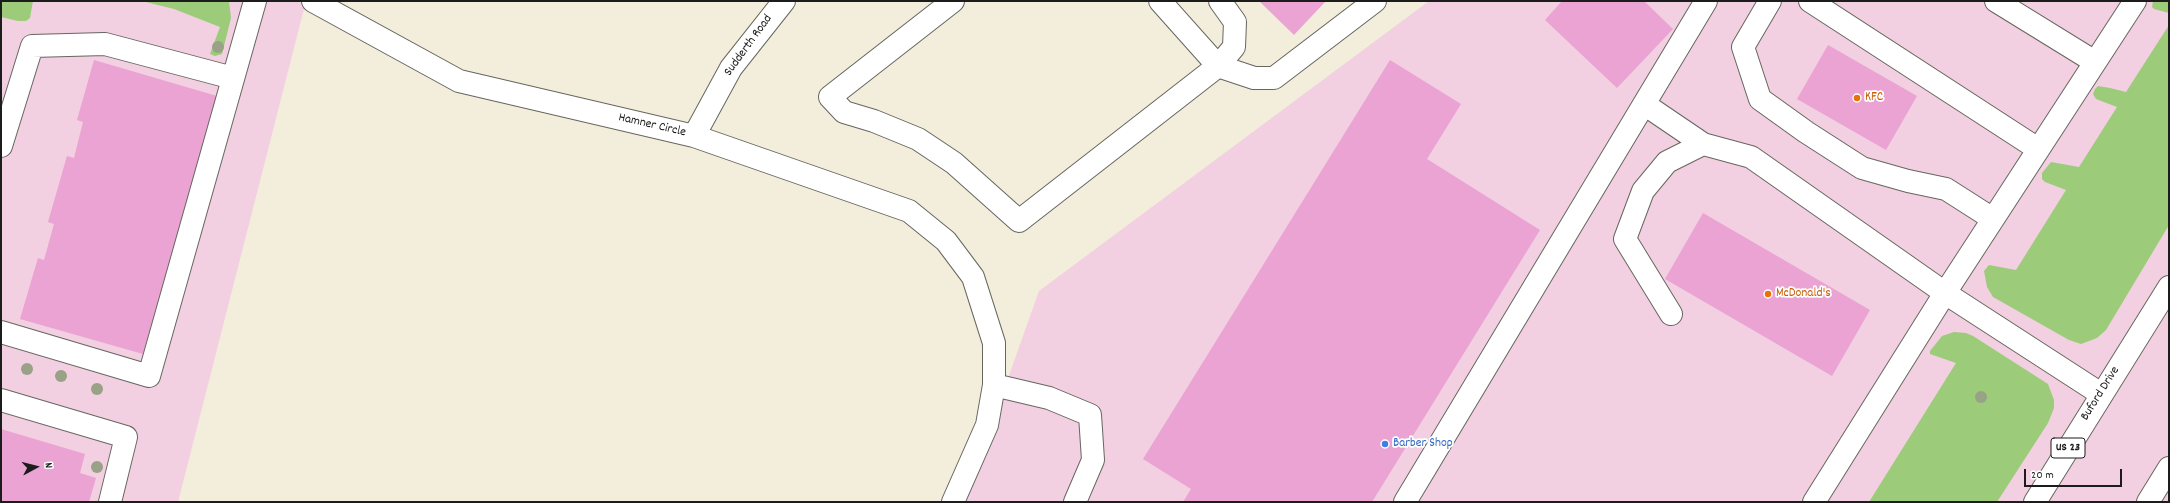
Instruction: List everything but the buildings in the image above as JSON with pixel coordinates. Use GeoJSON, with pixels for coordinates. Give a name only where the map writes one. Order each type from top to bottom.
{"type":"FeatureCollection","features":[{"type":"Feature","properties":{"kind":"main road"},"geometry":{"type":"LineString","coordinates":[[1,332],[148,376],[255,1]]}},
{"type":"Feature","properties":{"kind":"main road","name":"Hamner Circle"},"geometry":{"type":"LineString","coordinates":[[313,1],[459,82],[694,136],[909,211],[946,241],[973,277],[994,343],[994,385]]}},
{"type":"Feature","properties":{"kind":"main road","name":"Sudderth Road"},"geometry":{"type":"LineString","coordinates":[[694,136],[731,68],[784,1]]}},
{"type":"Feature","properties":{"kind":"main road"},"geometry":{"type":"LineString","coordinates":[[953,1],[830,97],[844,112],[874,121],[918,139],[954,162],[1019,221],[1218,66],[1234,47],[1235,22],[1220,1]]}},
{"type":"Feature","properties":{"kind":"main road"},"geometry":{"type":"LineString","coordinates":[[1160,1],[1218,66],[1254,78],[1274,78],[1375,1]]}},
{"type":"Feature","properties":{"kind":"main road"},"geometry":{"type":"LineString","coordinates":[[1406,502],[1706,1]]}},
{"type":"Feature","properties":{"kind":"main road"},"geometry":{"type":"LineString","coordinates":[[1770,1],[1743,48],[1760,99],[1806,132],[1862,168],[1908,181],[1946,189],[1993,219]]}},
{"type":"Feature","properties":{"kind":"main road"},"geometry":{"type":"LineString","coordinates":[[1810,1],[2038,150]]}},
{"type":"Feature","properties":{"kind":"main road"},"geometry":{"type":"LineString","coordinates":[[1996,1],[2095,62]]}},
{"type":"Feature","properties":{"kind":"main road"},"geometry":{"type":"LineString","coordinates":[[1814,502],[1945,293],[2135,1]]}},
{"type":"Feature","properties":{"kind":"main road"},"geometry":{"type":"LineString","coordinates":[[1,146],[32,46],[105,44],[233,78]]}},
{"type":"Feature","properties":{"kind":"main road"},"geometry":{"type":"LineString","coordinates":[[1644,104],[1703,144],[1751,157],[1945,293],[2101,394]]}},
{"type":"Feature","properties":{"kind":"main road"},"geometry":{"type":"LineString","coordinates":[[1671,314],[1626,239],[1643,191],[1668,162],[1703,144]]}},
{"type":"Feature","properties":{"kind":"main road","name":"Buford Drive"},"geometry":{"type":"LineString","coordinates":[[2035,502],[2169,286]]}},
{"type":"Feature","properties":{"kind":"main road"},"geometry":{"type":"LineString","coordinates":[[952,502],[987,425],[994,385],[1049,398],[1090,415],[1093,460],[1075,502]]}},
{"type":"Feature","properties":{"kind":"main road"},"geometry":{"type":"LineString","coordinates":[[1,400],[126,437],[110,502]]}},
{"type":"Feature","properties":{"kind":"main road"},"geometry":{"type":"LineString","coordinates":[[2148,502],[2169,468]]}},
{"type":"Feature","properties":{"kind":"shaded area"},"geometry":{"type":"Polygon","coordinates":[[[1,1],[306,1],[178,502],[1,502],[1,1]]]}},
{"type":"Feature","properties":{"kind":"shaded area"},"geometry":{"type":"Polygon","coordinates":[[[1429,1],[2169,1],[2169,502],[964,502],[1039,291],[1429,1]]]}},
{"type":"Feature","properties":{"kind":"green space"},"geometry":{"type":"Polygon","coordinates":[[[1,1],[33,1],[30,18],[26,21],[18,21],[1,17],[1,1]]]}},
{"type":"Feature","properties":{"kind":"green space"},"geometry":{"type":"Polygon","coordinates":[[[142,1],[229,1],[231,18],[222,54],[215,56],[210,54],[220,27],[174,9],[142,1]]]}},
{"type":"Feature","properties":{"kind":"green space"},"geometry":{"type":"Polygon","coordinates":[[[2153,1],[2169,1],[2169,13],[2154,9],[2152,7],[2153,1]]]}},
{"type":"Feature","properties":{"kind":"green space"},"geometry":{"type":"Polygon","coordinates":[[[2169,25],[2169,225],[2106,330],[2097,338],[2081,344],[2069,340],[1993,297],[1987,287],[1984,271],[1989,265],[2016,270],[2066,190],[2045,182],[2042,179],[2042,173],[2051,162],[2079,167],[2117,107],[2096,99],[2093,94],[2095,89],[2098,86],[2126,92],[2169,25]]]}},
{"type":"Feature","properties":{"kind":"green space"},"geometry":{"type":"Polygon","coordinates":[[[1954,332],[1966,333],[1973,336],[2048,384],[2054,400],[2054,408],[2048,423],[1997,502],[1869,502],[1956,363],[1930,354],[1930,351],[1942,336],[1954,332]]]}},
{"type":"Feature","properties":{"kind":"place","name":"KFC"},"geometry":{"type":"Point","coordinates":[1857,98]}},
{"type":"Feature","properties":{"kind":"place","name":"McDonald's"},"geometry":{"type":"Point","coordinates":[1768,294]}},
{"type":"Feature","properties":{"kind":"place","name":"Barber Shop"},"geometry":{"type":"Point","coordinates":[1385,444]}}]}
